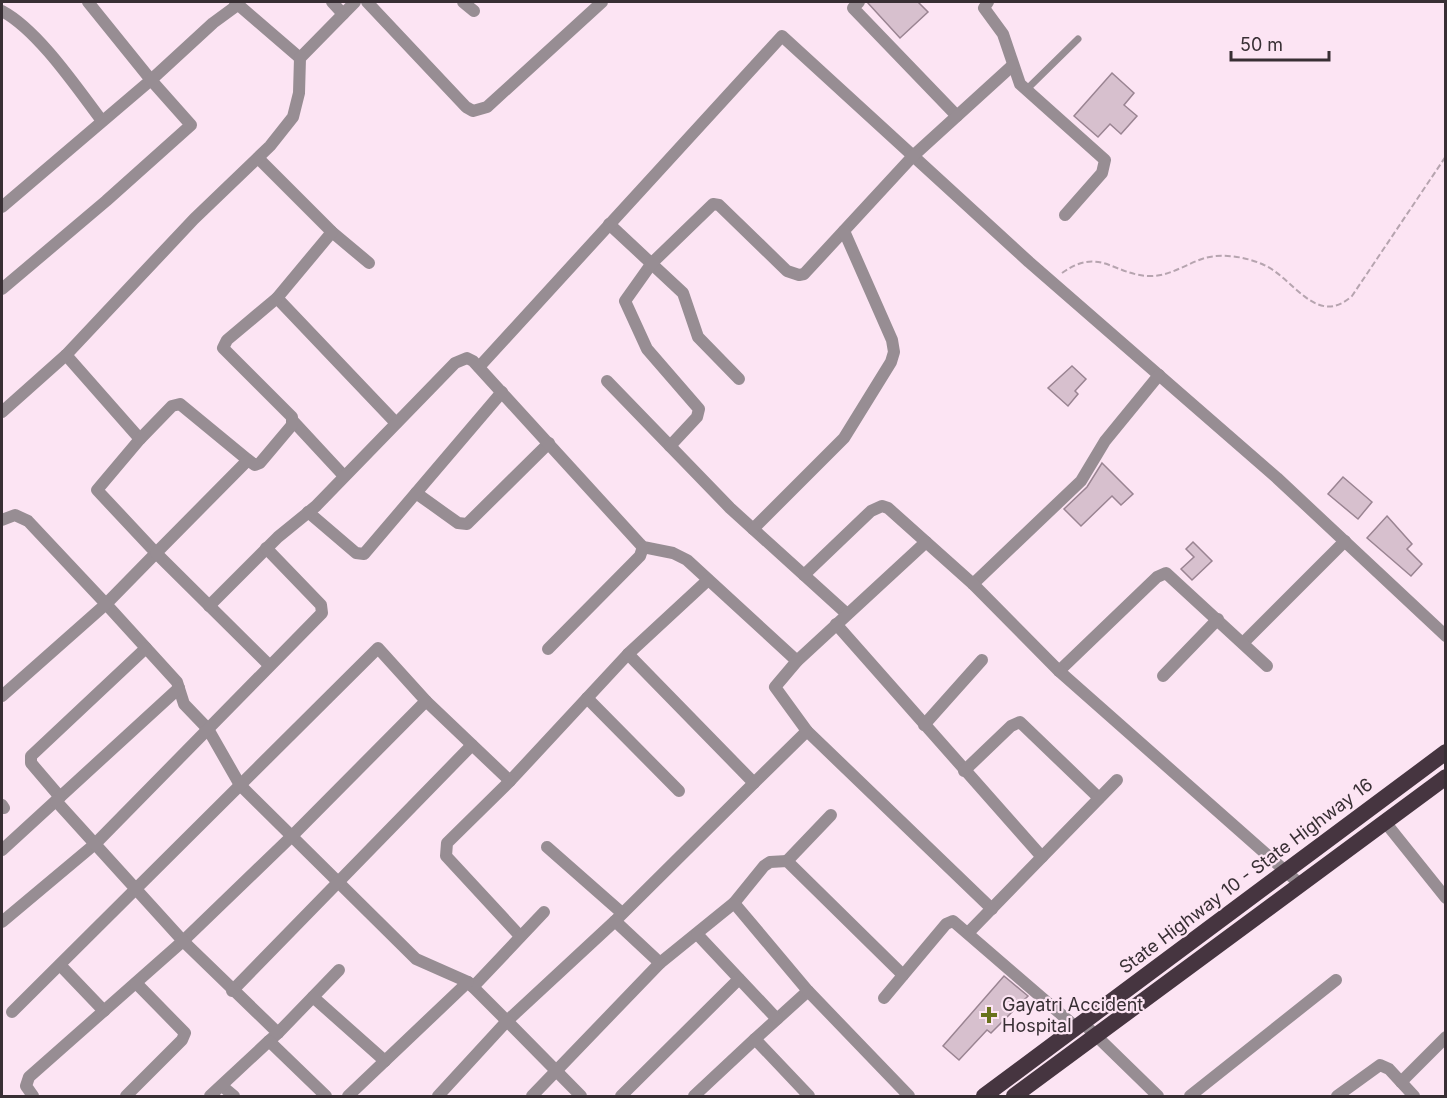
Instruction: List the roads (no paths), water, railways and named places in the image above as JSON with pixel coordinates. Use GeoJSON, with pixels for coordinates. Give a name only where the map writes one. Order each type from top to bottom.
{"type":"FeatureCollection","features":[{"type":"Feature","properties":{"kind":"highway","name":"State Highway 10 - State Highway 16"},"geometry":{"type":"LineString","coordinates":[[984,1096],[1446,752]]}},
{"type":"Feature","properties":{"kind":"highway","name":"State Highway 10 - State Highway 16"},"geometry":{"type":"LineString","coordinates":[[1014,1096],[1446,777]]}},
{"type":"Feature","properties":{"kind":"street"},"geometry":{"type":"LineString","coordinates":[[2,289],[106,201],[191,124],[151,80],[88,2]]}},
{"type":"Feature","properties":{"kind":"street"},"geometry":{"type":"LineString","coordinates":[[332,2],[343,14]]}},
{"type":"Feature","properties":{"kind":"street"},"geometry":{"type":"LineString","coordinates":[[2,412],[66,355],[195,219],[258,158],[293,117],[300,93],[300,58],[355,2]]}},
{"type":"Feature","properties":{"kind":"street"},"geometry":{"type":"LineString","coordinates":[[367,2],[466,107],[473,111],[487,107],[602,2]]}},
{"type":"Feature","properties":{"kind":"street"},"geometry":{"type":"LineString","coordinates":[[463,2],[474,11]]}},
{"type":"Feature","properties":{"kind":"street"},"geometry":{"type":"LineString","coordinates":[[859,2],[853,8],[957,116]]}},
{"type":"Feature","properties":{"kind":"street"},"geometry":{"type":"LineString","coordinates":[[988,2],[984,8],[1003,34],[1020,84],[1105,160],[1102,173],[1065,215]]}},
{"type":"Feature","properties":{"kind":"street"},"geometry":{"type":"LineString","coordinates":[[2,207],[237,3],[300,58]]}},
{"type":"Feature","properties":{"kind":"street"},"geometry":{"type":"LineString","coordinates":[[2,12],[12,17],[58,64],[102,121]]}},
{"type":"Feature","properties":{"kind":"street"},"geometry":{"type":"LineString","coordinates":[[479,367],[782,36],[1051,281],[1345,541],[1446,636]]}},
{"type":"Feature","properties":{"kind":"street"},"geometry":{"type":"LineString","coordinates":[[670,446],[697,417],[699,409],[647,349],[627,308],[627,296],[652,263],[713,204],[719,205],[787,271],[799,275],[804,274],[913,156],[1013,65]]}},
{"type":"Feature","properties":{"kind":"street"},"geometry":{"type":"LineString","coordinates":[[258,158],[332,232],[369,263]]}},
{"type":"Feature","properties":{"kind":"street"},"geometry":{"type":"LineString","coordinates":[[609,224],[683,292],[701,341],[739,379]]}},
{"type":"Feature","properties":{"kind":"street"},"geometry":{"type":"LineString","coordinates":[[753,529],[844,438],[886,371],[894,352],[892,340],[844,231]]}},
{"type":"Feature","properties":{"kind":"street"},"geometry":{"type":"LineString","coordinates":[[332,232],[277,298],[227,340],[223,348],[344,476]]}},
{"type":"Feature","properties":{"kind":"street"},"geometry":{"type":"LineString","coordinates":[[277,298],[396,423]]}},
{"type":"Feature","properties":{"kind":"street"},"geometry":{"type":"LineString","coordinates":[[66,355],[141,439]]}},
{"type":"Feature","properties":{"kind":"street"},"geometry":{"type":"LineString","coordinates":[[209,606],[266,548],[308,512],[460,359],[467,358],[479,367],[644,547],[681,556],[797,661]]}},
{"type":"Feature","properties":{"kind":"street"},"geometry":{"type":"LineString","coordinates":[[973,584],[1081,481],[1105,441],[1159,375]]}},
{"type":"Feature","properties":{"kind":"street"},"geometry":{"type":"LineString","coordinates":[[607,381],[753,529],[847,614]]}},
{"type":"Feature","properties":{"kind":"street"},"geometry":{"type":"LineString","coordinates":[[308,512],[360,554],[367,551],[502,393]]}},
{"type":"Feature","properties":{"kind":"street"},"geometry":{"type":"LineString","coordinates":[[269,665],[156,553],[97,490],[172,406],[180,404],[255,465],[260,463],[293,421]]}},
{"type":"Feature","properties":{"kind":"street"},"geometry":{"type":"LineString","coordinates":[[417,493],[458,523],[467,524],[549,443]]}},
{"type":"Feature","properties":{"kind":"street"},"geometry":{"type":"LineString","coordinates":[[2,696],[106,604],[248,460]]}},
{"type":"Feature","properties":{"kind":"street"},"geometry":{"type":"LineString","coordinates":[[804,575],[872,511],[882,506],[888,507],[973,584],[1059,671],[1300,884]]}},
{"type":"Feature","properties":{"kind":"street"},"geometry":{"type":"LineString","coordinates":[[2,520],[15,515],[28,521],[177,682],[184,704],[208,729],[240,785],[416,959],[470,984],[581,1096]]}},
{"type":"Feature","properties":{"kind":"street"},"geometry":{"type":"LineString","coordinates":[[1242,643],[1345,541]]}},
{"type":"Feature","properties":{"kind":"street"},"geometry":{"type":"LineString","coordinates":[[926,542],[797,661],[775,687],[807,731],[992,909]]}},
{"type":"Feature","properties":{"kind":"street"},"geometry":{"type":"LineString","coordinates":[[548,649],[639,556],[644,547]]}},
{"type":"Feature","properties":{"kind":"street"},"geometry":{"type":"LineString","coordinates":[[2,922],[95,844],[269,665],[319,618],[323,609],[266,548]]}},
{"type":"Feature","properties":{"kind":"street"},"geometry":{"type":"LineString","coordinates":[[1059,671],[1162,574],[1171,575],[1267,666]]}},
{"type":"Feature","properties":{"kind":"street"},"geometry":{"type":"LineString","coordinates":[[520,936],[446,856],[444,850],[447,843],[510,781],[628,654],[708,580]]}},
{"type":"Feature","properties":{"kind":"street"},"geometry":{"type":"LineString","coordinates":[[1163,676],[1218,619]]}},
{"type":"Feature","properties":{"kind":"street"},"geometry":{"type":"LineString","coordinates":[[836,624],[1042,857]]}},
{"type":"Feature","properties":{"kind":"street"},"geometry":{"type":"LineString","coordinates":[[146,648],[31,756],[31,763],[58,799],[136,891],[232,991],[326,1096]]}},
{"type":"Feature","properties":{"kind":"street"},"geometry":{"type":"LineString","coordinates":[[12,1012],[378,648],[426,701],[510,781]]}},
{"type":"Feature","properties":{"kind":"street"},"geometry":{"type":"LineString","coordinates":[[628,654],[754,783]]}},
{"type":"Feature","properties":{"kind":"street"},"geometry":{"type":"LineString","coordinates":[[924,725],[982,660]]}},
{"type":"Feature","properties":{"kind":"street"},"geometry":{"type":"LineString","coordinates":[[2,850],[179,688]]}},
{"type":"Feature","properties":{"kind":"street"},"geometry":{"type":"LineString","coordinates":[[587,698],[679,791]]}},
{"type":"Feature","properties":{"kind":"street"},"geometry":{"type":"LineString","coordinates":[[33,1096],[26,1086],[29,1077],[183,941],[292,836],[426,701]]}},
{"type":"Feature","properties":{"kind":"street"},"geometry":{"type":"LineString","coordinates":[[964,771],[1011,726],[1020,722],[1099,798]]}},
{"type":"Feature","properties":{"kind":"street"},"geometry":{"type":"LineString","coordinates":[[438,1096],[507,1022],[618,917],[807,731]]}},
{"type":"Feature","properties":{"kind":"street"},"geometry":{"type":"LineString","coordinates":[[232,991],[472,745]]}},
{"type":"Feature","properties":{"kind":"street"},"geometry":{"type":"LineString","coordinates":[[969,933],[1117,780]]}},
{"type":"Feature","properties":{"kind":"street"},"geometry":{"type":"LineString","coordinates":[[532,1096],[660,963],[734,903],[764,866],[770,862],[787,861],[831,815]]}},
{"type":"Feature","properties":{"kind":"street"},"geometry":{"type":"LineString","coordinates":[[1384,822],[1446,898]]}},
{"type":"Feature","properties":{"kind":"street"},"geometry":{"type":"LineString","coordinates":[[547,846],[660,963]]}},
{"type":"Feature","properties":{"kind":"street"},"geometry":{"type":"LineString","coordinates":[[787,861],[903,975]]}},
{"type":"Feature","properties":{"kind":"street"},"geometry":{"type":"LineString","coordinates":[[734,903],[808,991],[909,1096]]}},
{"type":"Feature","properties":{"kind":"street"},"geometry":{"type":"LineString","coordinates":[[348,1096],[470,984],[544,912]]}},
{"type":"Feature","properties":{"kind":"street"},"geometry":{"type":"LineString","coordinates":[[884,998],[949,921],[957,923],[1096,1036],[1158,1096]]}},
{"type":"Feature","properties":{"kind":"street"},"geometry":{"type":"LineString","coordinates":[[696,934],[777,1019]]}},
{"type":"Feature","properties":{"kind":"street"},"geometry":{"type":"LineString","coordinates":[[60,965],[104,1011]]}},
{"type":"Feature","properties":{"kind":"street"},"geometry":{"type":"LineString","coordinates":[[210,1096],[273,1037],[339,970]]}},
{"type":"Feature","properties":{"kind":"street"},"geometry":{"type":"LineString","coordinates":[[621,1096],[739,979]]}},
{"type":"Feature","properties":{"kind":"street"},"geometry":{"type":"LineString","coordinates":[[1190,1096],[1336,980]]}},
{"type":"Feature","properties":{"kind":"street"},"geometry":{"type":"LineString","coordinates":[[126,1096],[182,1040],[185,1033],[136,983]]}},
{"type":"Feature","properties":{"kind":"street"},"geometry":{"type":"LineString","coordinates":[[694,1096],[808,991]]}},
{"type":"Feature","properties":{"kind":"street"},"geometry":{"type":"LineString","coordinates":[[313,997],[385,1061]]}},
{"type":"Feature","properties":{"kind":"street"},"geometry":{"type":"LineString","coordinates":[[1401,1082],[1446,1037]]}},
{"type":"Feature","properties":{"kind":"street"},"geometry":{"type":"LineString","coordinates":[[755,1039],[809,1096]]}},
{"type":"Feature","properties":{"kind":"street"},"geometry":{"type":"LineString","coordinates":[[1337,1096],[1380,1065],[1389,1069],[1414,1096]]}},
{"type":"Feature","properties":{"kind":"street"},"geometry":{"type":"LineString","coordinates":[[222,1086],[234,1096]]}},
{"type":"Feature","properties":{"kind":"lane"},"geometry":{"type":"LineString","coordinates":[[1026,90],[1078,39]]}},
{"type":"Feature","properties":{"kind":"place","name":"Gayatri Accident Hospital"},"geometry":{"type":"Point","coordinates":[989,1015]}}]}
